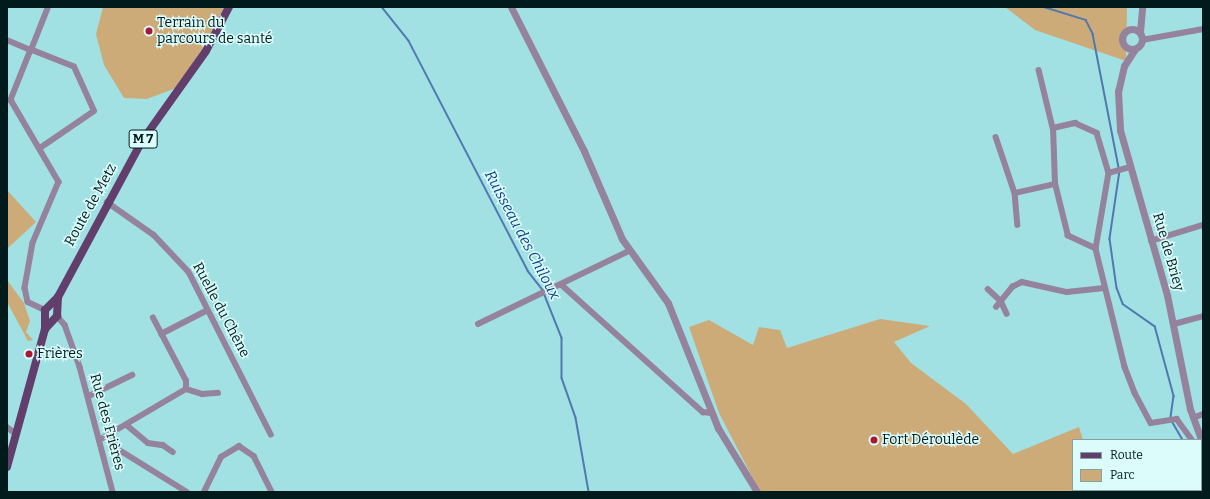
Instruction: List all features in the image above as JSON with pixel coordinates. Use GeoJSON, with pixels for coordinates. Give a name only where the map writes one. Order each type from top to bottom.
{"type":"FeatureCollection","features":[{"type":"Feature","properties":{"kind":"main road","name":"Route de Metz"},"geometry":{"type":"LineString","coordinates":[[46,311],[58,297],[107,202],[142,141],[206,51],[229,7]]}},
{"type":"Feature","properties":{"kind":"main road","name":"Route de Metz"},"geometry":{"type":"LineString","coordinates":[[56,315],[58,297]]}},
{"type":"Feature","properties":{"kind":"main road"},"geometry":{"type":"LineString","coordinates":[[46,311],[56,315]]}},
{"type":"Feature","properties":{"kind":"main road"},"geometry":{"type":"LineString","coordinates":[[46,311],[56,315]]}},
{"type":"Feature","properties":{"kind":"main road"},"geometry":{"type":"LineString","coordinates":[[7,467],[15,433],[45,329],[46,311]]}},
{"type":"Feature","properties":{"kind":"main road"},"geometry":{"type":"LineString","coordinates":[[45,329],[56,315]]}},
{"type":"Feature","properties":{"kind":"street"},"geometry":{"type":"LineString","coordinates":[[46,311],[28,302],[24,292],[33,243],[59,187],[40,148],[11,100],[48,7]]}},
{"type":"Feature","properties":{"kind":"street"},"geometry":{"type":"LineString","coordinates":[[511,7],[584,151],[629,251],[668,303],[711,413],[757,492]]}},
{"type":"Feature","properties":{"kind":"street"},"geometry":{"type":"LineString","coordinates":[[1142,7],[1140,17],[1140,32],[1142,40]]}},
{"type":"Feature","properties":{"kind":"street"},"geometry":{"type":"LineString","coordinates":[[1140,17],[1123,35],[1123,44],[1135,49],[1142,40],[1203,29]]}},
{"type":"Feature","properties":{"kind":"street"},"geometry":{"type":"LineString","coordinates":[[1130,29],[1140,32]]}},
{"type":"Feature","properties":{"kind":"street"},"geometry":{"type":"LineString","coordinates":[[7,40],[74,67],[94,111],[40,148]]}},
{"type":"Feature","properties":{"kind":"street","name":"Rue de Briey"},"geometry":{"type":"LineString","coordinates":[[1123,44],[1124,66],[1118,91],[1118,118],[1127,168],[1151,241],[1174,324],[1193,418],[1201,439]]}},
{"type":"Feature","properties":{"kind":"street","name":"Rue de Briey"},"geometry":{"type":"LineString","coordinates":[[1124,66],[1135,49]]}},
{"type":"Feature","properties":{"kind":"street"},"geometry":{"type":"LineString","coordinates":[[1039,70],[1053,128],[1055,184],[1068,236],[1096,249]]}},
{"type":"Feature","properties":{"kind":"street"},"geometry":{"type":"LineString","coordinates":[[1053,128],[1075,124],[1093,130],[1100,138],[1112,172],[1096,249],[1104,288],[1135,393],[1151,423],[1171,419],[1179,420],[1191,439]]}},
{"type":"Feature","properties":{"kind":"street"},"geometry":{"type":"LineString","coordinates":[[996,137],[1015,193],[1018,225]]}},
{"type":"Feature","properties":{"kind":"street"},"geometry":{"type":"LineString","coordinates":[[1112,172],[1127,168]]}},
{"type":"Feature","properties":{"kind":"street"},"geometry":{"type":"LineString","coordinates":[[1015,193],[1055,184]]}},
{"type":"Feature","properties":{"kind":"street","name":"Ruelle du Chêne"},"geometry":{"type":"LineString","coordinates":[[107,202],[154,235],[189,272],[271,434]]}},
{"type":"Feature","properties":{"kind":"street"},"geometry":{"type":"LineString","coordinates":[[1151,241],[1203,225]]}},
{"type":"Feature","properties":{"kind":"street"},"geometry":{"type":"LineString","coordinates":[[478,324],[562,285],[629,251]]}},
{"type":"Feature","properties":{"kind":"street"},"geometry":{"type":"LineString","coordinates":[[996,307],[1012,287],[1022,282],[1067,292],[1104,288]]}},
{"type":"Feature","properties":{"kind":"street"},"geometry":{"type":"LineString","coordinates":[[562,285],[703,412],[711,413]]}},
{"type":"Feature","properties":{"kind":"street"},"geometry":{"type":"LineString","coordinates":[[988,289],[1001,301],[1007,314]]}},
{"type":"Feature","properties":{"kind":"street"},"geometry":{"type":"LineString","coordinates":[[161,334],[206,311]]}},
{"type":"Feature","properties":{"kind":"street","name":"Rue des Frières"},"geometry":{"type":"LineString","coordinates":[[56,315],[65,325],[89,396],[101,439],[113,492]]}},
{"type":"Feature","properties":{"kind":"street"},"geometry":{"type":"LineString","coordinates":[[1174,324],[1203,316]]}},
{"type":"Feature","properties":{"kind":"street"},"geometry":{"type":"LineString","coordinates":[[153,318],[186,381],[186,389]]}},
{"type":"Feature","properties":{"kind":"street"},"geometry":{"type":"LineString","coordinates":[[89,396],[132,375]]}},
{"type":"Feature","properties":{"kind":"street"},"geometry":{"type":"LineString","coordinates":[[101,439],[109,437],[128,426],[186,389],[202,394],[218,393]]}},
{"type":"Feature","properties":{"kind":"street"},"geometry":{"type":"LineString","coordinates":[[1193,418],[1203,414]]}},
{"type":"Feature","properties":{"kind":"street"},"geometry":{"type":"LineString","coordinates":[[128,426],[148,443],[163,445],[173,452]]}},
{"type":"Feature","properties":{"kind":"street"},"geometry":{"type":"LineString","coordinates":[[7,427],[15,433]]}},
{"type":"Feature","properties":{"kind":"street"},"geometry":{"type":"LineString","coordinates":[[109,437],[118,449],[187,492]]}},
{"type":"Feature","properties":{"kind":"street"},"geometry":{"type":"LineString","coordinates":[[204,492],[221,457],[240,446],[254,456],[272,492]]}},
{"type":"Feature","properties":{"kind":"green space"},"geometry":{"type":"Polygon","coordinates":[[[103,7],[224,7],[204,46],[176,88],[147,99],[124,98],[104,65],[96,34],[103,7]]]}},
{"type":"Feature","properties":{"kind":"green space"},"geometry":{"type":"Polygon","coordinates":[[[1005,7],[1127,7],[1126,61],[1035,30],[1005,7]]]}},
{"type":"Feature","properties":{"kind":"green space"},"geometry":{"type":"Polygon","coordinates":[[[7,190],[36,222],[7,249],[7,190]]]}},
{"type":"Feature","properties":{"kind":"green space"},"geometry":{"type":"Polygon","coordinates":[[[7,280],[24,303],[30,321],[26,332],[33,340],[28,341],[7,302],[7,280]]]}},
{"type":"Feature","properties":{"kind":"green space"},"geometry":{"type":"Polygon","coordinates":[[[880,319],[930,326],[894,342],[911,363],[966,404],[1013,454],[1079,427],[1083,439],[1072,439],[1072,491],[1100,492],[760,492],[719,413],[689,327],[709,320],[753,345],[759,327],[780,330],[787,348],[880,319]]]}},
{"type":"Feature","properties":{"kind":"waterway","name":"Ruisseau des Chiloux"},"geometry":{"type":"LineString","coordinates":[[382,7],[409,41],[528,271],[543,290]]}},
{"type":"Feature","properties":{"kind":"waterway"},"geometry":{"type":"LineString","coordinates":[[1044,7],[1086,20],[1093,34],[1119,168]]}},
{"type":"Feature","properties":{"kind":"waterway"},"geometry":{"type":"LineString","coordinates":[[1120,171],[1110,239],[1117,288],[1123,304],[1155,326],[1174,396],[1171,417]]}},
{"type":"Feature","properties":{"kind":"waterway","name":"Ruisseau des Chiloux"},"geometry":{"type":"LineString","coordinates":[[544,293],[562,338],[562,378],[576,418],[589,492]]}},
{"type":"Feature","properties":{"kind":"waterway"},"geometry":{"type":"LineString","coordinates":[[1172,421],[1182,439]]}},
{"type":"Feature","properties":{"kind":"place","name":"Terrain du parcours de santé"},"geometry":{"type":"Point","coordinates":[149,31]}},
{"type":"Feature","properties":{"kind":"place","name":"Frières"},"geometry":{"type":"Point","coordinates":[29,354]}},
{"type":"Feature","properties":{"kind":"place","name":"Fort Déroulède"},"geometry":{"type":"Point","coordinates":[874,440]}}]}
